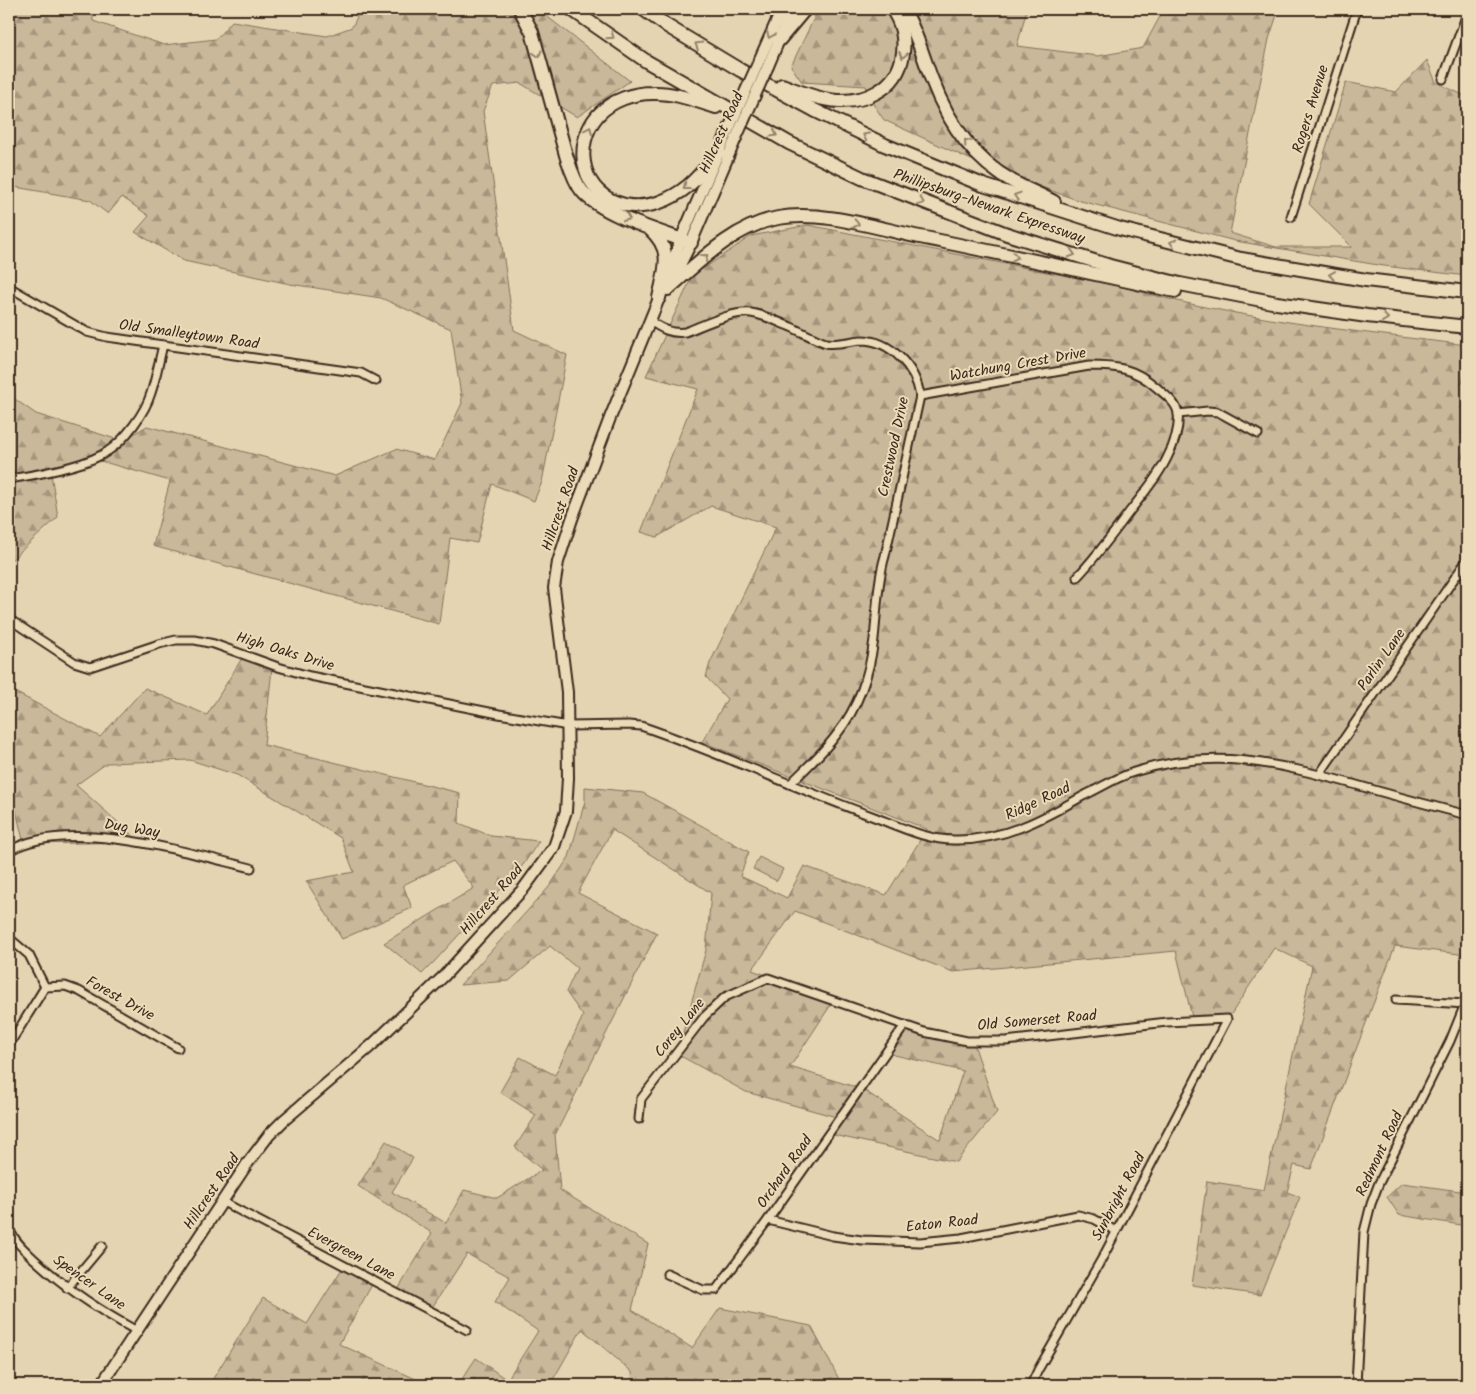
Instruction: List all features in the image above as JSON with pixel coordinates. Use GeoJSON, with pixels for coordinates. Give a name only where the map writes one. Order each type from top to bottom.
{"type":"FeatureCollection","features":[{"type":"Feature","properties":{"kind":"highway"},"geometry":{"type":"LineString","coordinates":[[520,9],[532,32],[566,155],[581,190],[607,210],[686,241]]}},
{"type":"Feature","properties":{"kind":"highway","name":"Phillipsburg-Newark Expressway"},"geometry":{"type":"LineString","coordinates":[[571,9],[646,61],[789,143],[862,178],[1007,234],[1110,266],[1180,284],[1277,303],[1366,316],[1467,327]]}},
{"type":"Feature","properties":{"kind":"highway","name":"Phillipsburg-Newark Expressway"},"geometry":{"type":"LineString","coordinates":[[643,9],[740,70],[814,110],[885,146],[983,185],[1128,231],[1241,260],[1366,280],[1467,292]]}},
{"type":"Feature","properties":{"kind":"highway"},"geometry":{"type":"LineString","coordinates":[[779,40],[805,9]]}},
{"type":"Feature","properties":{"kind":"highway"},"geometry":{"type":"LineString","coordinates":[[740,70],[806,94],[838,102],[860,99],[877,92],[895,76],[901,64],[905,44],[899,18],[892,9]]}},
{"type":"Feature","properties":{"kind":"highway"},"geometry":{"type":"LineString","coordinates":[[904,9],[940,102],[953,125],[966,142],[979,156],[1011,181],[1042,195],[1080,216]]}},
{"type":"Feature","properties":{"kind":"highway"},"geometry":{"type":"LineString","coordinates":[[719,152],[688,186],[670,198],[645,206],[618,203],[597,190],[588,176],[582,155],[583,143],[593,122],[606,108],[622,98],[652,92],[666,93],[731,111]]}},
{"type":"Feature","properties":{"kind":"highway"},"geometry":{"type":"LineString","coordinates":[[663,293],[713,250],[747,228],[778,218],[813,216],[826,217],[1230,302],[1275,310],[1366,316]]}},
{"type":"Feature","properties":{"kind":"highway"},"geometry":{"type":"LineString","coordinates":[[648,227],[659,237],[667,258],[663,293]]}},
{"type":"Feature","properties":{"kind":"main road","name":"Hillcrest Road"},"geometry":{"type":"LineString","coordinates":[[101,1385],[269,1135],[372,1045],[444,976],[524,888],[548,857],[558,839],[566,811],[568,726],[563,650],[554,588],[558,562],[607,426],[650,321],[764,64],[782,9]]}},
{"type":"Feature","properties":{"kind":"main road","name":"Hillcrest Road"},"geometry":{"type":"LineString","coordinates":[[764,64],[779,40],[792,9]]}},
{"type":"Feature","properties":{"kind":"main road","name":"Hillcrest Road"},"geometry":{"type":"LineString","coordinates":[[686,241],[719,152],[732,136]]}},
{"type":"Feature","properties":{"kind":"street","name":"Rogers Avenue"},"geometry":{"type":"LineString","coordinates":[[1291,217],[1357,9]]}},
{"type":"Feature","properties":{"kind":"street"},"geometry":{"type":"LineString","coordinates":[[1443,79],[1467,14]]}},
{"type":"Feature","properties":{"kind":"street","name":"Old Smalleytown Road"},"geometry":{"type":"LineString","coordinates":[[9,287],[87,332],[107,338],[361,373],[376,381]]}},
{"type":"Feature","properties":{"kind":"street","name":"Crestwood Drive"},"geometry":{"type":"LineString","coordinates":[[650,321],[660,328],[678,333],[736,314],[752,313],[768,317],[826,343],[863,340],[883,345],[904,361],[918,386],[920,396],[881,570],[874,640],[869,666],[858,700],[849,718],[831,742],[790,784]]}},
{"type":"Feature","properties":{"kind":"street"},"geometry":{"type":"LineString","coordinates":[[9,479],[34,475],[85,461],[107,452],[114,446],[135,423],[145,408],[151,394],[163,345]]}},
{"type":"Feature","properties":{"kind":"street","name":"Watchung Crest Drive"},"geometry":{"type":"LineString","coordinates":[[920,396],[1089,366],[1110,366],[1132,371],[1146,378],[1169,398],[1178,414]]}},
{"type":"Feature","properties":{"kind":"street"},"geometry":{"type":"LineString","coordinates":[[1077,577],[1095,558],[1161,469],[1174,443],[1178,414],[1218,412],[1258,434]]}},
{"type":"Feature","properties":{"kind":"street","name":"Parlin Lane"},"geometry":{"type":"LineString","coordinates":[[1320,775],[1467,560]]}},
{"type":"Feature","properties":{"kind":"street","name":"High Oaks Drive"},"geometry":{"type":"LineString","coordinates":[[9,619],[74,662],[90,667],[159,644],[176,640],[195,640],[214,644],[278,667],[310,676],[568,726]]}},
{"type":"Feature","properties":{"kind":"street","name":"Ridge Road"},"geometry":{"type":"LineString","coordinates":[[568,726],[641,726],[914,832],[943,840],[980,838],[1021,828],[1043,819],[1135,771],[1170,763],[1213,758],[1248,760],[1320,775],[1467,815]]}},
{"type":"Feature","properties":{"kind":"street","name":"Dug Way"},"geometry":{"type":"LineString","coordinates":[[9,851],[17,846],[42,840],[87,837],[120,839],[251,868]]}},
{"type":"Feature","properties":{"kind":"street"},"geometry":{"type":"LineString","coordinates":[[9,938],[29,955],[44,987],[9,1044]]}},
{"type":"Feature","properties":{"kind":"street","name":"Old Somerset Road"},"geometry":{"type":"LineString","coordinates":[[768,978],[905,1026],[947,1038],[985,1042],[1167,1022],[1228,1019]]}},
{"type":"Feature","properties":{"kind":"street","name":"Corey Lane"},"geometry":{"type":"LineString","coordinates":[[639,1119],[641,1099],[704,1017],[726,997],[768,978]]}},
{"type":"Feature","properties":{"kind":"street","name":"Forest Drive"},"geometry":{"type":"LineString","coordinates":[[44,987],[65,986],[80,991],[178,1048]]}},
{"type":"Feature","properties":{"kind":"street"},"geometry":{"type":"LineString","coordinates":[[1396,1000],[1466,1004]]}},
{"type":"Feature","properties":{"kind":"street","name":"Redmont Road"},"geometry":{"type":"LineString","coordinates":[[1356,1385],[1364,1232],[1371,1204],[1379,1183],[1450,1041],[1466,1004]]}},
{"type":"Feature","properties":{"kind":"street","name":"Sunbright Road"},"geometry":{"type":"LineString","coordinates":[[1031,1385],[1116,1231],[1228,1019]]}},
{"type":"Feature","properties":{"kind":"street","name":"Orchard Road"},"geometry":{"type":"LineString","coordinates":[[667,1274],[703,1290],[716,1290],[768,1220],[905,1026]]}},
{"type":"Feature","properties":{"kind":"street","name":"Evergreen Lane"},"geometry":{"type":"LineString","coordinates":[[223,1202],[467,1330]]}},
{"type":"Feature","properties":{"kind":"street","name":"Eaton Road"},"geometry":{"type":"LineString","coordinates":[[768,1220],[833,1236],[887,1242],[920,1242],[961,1238],[1078,1215],[1094,1219],[1116,1231]]}},
{"type":"Feature","properties":{"kind":"street","name":"Spencer Lane"},"geometry":{"type":"LineString","coordinates":[[9,1229],[11,1240],[67,1288],[137,1331]]}},
{"type":"Feature","properties":{"kind":"street"},"geometry":{"type":"LineString","coordinates":[[9,1248],[11,1240]]}},
{"type":"Feature","properties":{"kind":"street"},"geometry":{"type":"LineString","coordinates":[[67,1288],[102,1246]]}},
{"type":"Feature","properties":{"kind":"green space"},"geometry":{"type":"Polygon","coordinates":[[[9,9],[93,9],[93,21],[164,45],[216,39],[232,21],[327,36],[352,27],[361,9],[504,9],[506,13],[540,11],[630,81],[577,117],[520,83],[493,86],[483,111],[514,330],[567,355],[542,482],[534,501],[492,484],[477,543],[450,538],[439,624],[153,546],[170,481],[97,460],[51,474],[58,517],[9,562],[9,395],[36,414],[122,441],[147,426],[335,476],[396,449],[435,460],[462,403],[451,329],[381,298],[290,284],[184,261],[135,232],[149,216],[122,197],[108,214],[90,200],[9,186],[9,9]]]}},
{"type":"Feature","properties":{"kind":"green space"},"geometry":{"type":"Polygon","coordinates":[[[814,9],[1027,9],[1017,46],[1098,56],[1143,48],[1164,9],[1279,9],[1269,39],[1230,233],[1276,247],[1352,247],[1309,204],[1346,82],[1396,92],[1427,60],[1436,82],[1467,97],[1467,276],[1384,266],[1235,241],[1077,200],[989,168],[884,120],[873,104],[866,86],[802,82],[791,66],[816,14],[814,9]]]}},
{"type":"Feature","properties":{"kind":"green space"},"geometry":{"type":"Polygon","coordinates":[[[808,225],[1123,287],[1208,308],[1251,316],[1467,345],[1467,955],[1395,946],[1311,1169],[1294,1165],[1287,1192],[1300,1197],[1260,1295],[1192,1285],[1207,1181],[1264,1190],[1312,966],[1274,948],[1228,1019],[1193,1021],[1176,951],[953,972],[795,911],[752,970],[834,1000],[790,1067],[862,1089],[940,1140],[963,1071],[886,1053],[906,1029],[974,1044],[997,1112],[956,1162],[829,1134],[840,1118],[746,1092],[677,1054],[706,950],[711,893],[612,830],[578,893],[657,933],[555,1135],[560,1190],[648,1244],[632,1310],[692,1348],[720,1308],[811,1326],[842,1385],[786,1385],[787,1382],[738,1379],[725,1385],[633,1385],[632,1372],[582,1329],[550,1385],[458,1385],[476,1358],[507,1380],[538,1331],[495,1302],[510,1277],[467,1254],[429,1312],[396,1293],[432,1233],[358,1186],[386,1141],[413,1158],[392,1192],[446,1223],[464,1190],[497,1198],[542,1170],[515,1147],[536,1115],[500,1092],[520,1057],[555,1075],[583,1016],[566,992],[577,968],[550,946],[509,981],[460,985],[549,887],[569,857],[585,801],[585,787],[643,793],[749,852],[740,876],[787,898],[804,866],[886,895],[927,829],[702,742],[727,699],[706,677],[710,663],[776,527],[711,506],[657,537],[641,532],[698,389],[646,376],[697,266],[703,269],[751,236],[808,225]]]}},
{"type":"Feature","properties":{"kind":"green space"},"geometry":{"type":"Polygon","coordinates":[[[242,658],[272,668],[264,745],[460,793],[459,823],[491,836],[539,841],[523,865],[422,974],[384,943],[474,888],[453,861],[403,885],[412,908],[342,939],[306,881],[354,872],[341,838],[237,775],[190,760],[107,763],[76,785],[140,842],[24,844],[13,798],[9,798],[9,689],[100,737],[145,688],[207,715],[242,658]]]}},
{"type":"Feature","properties":{"kind":"green space"},"geometry":{"type":"Polygon","coordinates":[[[759,857],[783,869],[777,881],[753,869],[759,857]]]}},
{"type":"Feature","properties":{"kind":"green space"},"geometry":{"type":"Polygon","coordinates":[[[1402,1183],[1467,1192],[1467,1226],[1399,1215],[1387,1197],[1402,1183]]]}},
{"type":"Feature","properties":{"kind":"green space"},"geometry":{"type":"Polygon","coordinates":[[[345,1264],[374,1281],[339,1344],[418,1380],[418,1385],[209,1385],[263,1298],[307,1324],[345,1264]]]}}]}
